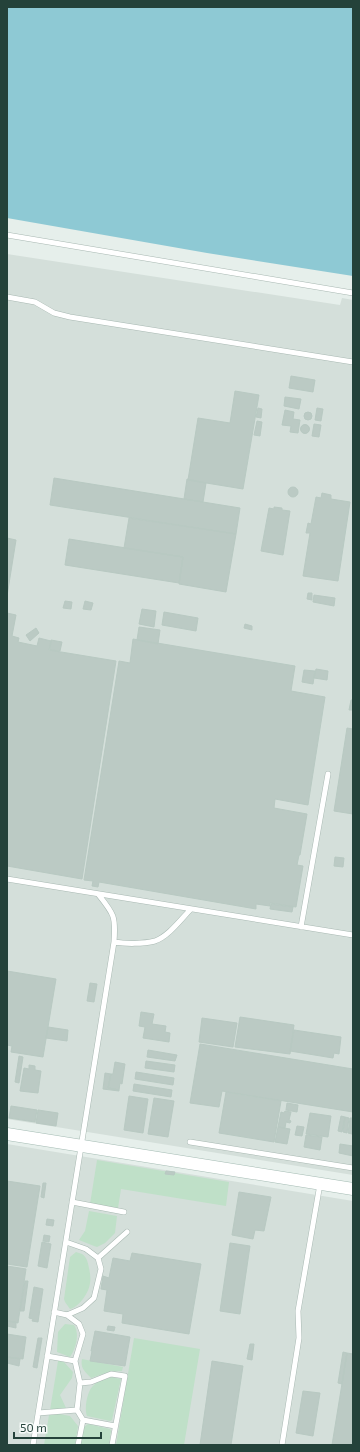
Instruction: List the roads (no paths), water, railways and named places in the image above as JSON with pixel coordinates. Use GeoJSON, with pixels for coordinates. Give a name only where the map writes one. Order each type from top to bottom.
{"type":"FeatureCollection","features":[{"type":"Feature","properties":{"kind":"street"},"geometry":{"type":"LineString","coordinates":[[7,1134],[353,1189]]}},
{"type":"Feature","properties":{"kind":"lane"},"geometry":{"type":"LineString","coordinates":[[7,235],[353,293]]}},
{"type":"Feature","properties":{"kind":"lane"},"geometry":{"type":"LineString","coordinates":[[7,297],[35,302],[54,313],[70,317],[353,362]]}},
{"type":"Feature","properties":{"kind":"lane"},"geometry":{"type":"LineString","coordinates":[[301,927],[328,774]]}},
{"type":"Feature","properties":{"kind":"lane"},"geometry":{"type":"LineString","coordinates":[[7,879],[353,936]]}},
{"type":"Feature","properties":{"kind":"lane"},"geometry":{"type":"LineString","coordinates":[[33,1445],[114,942],[114,918],[109,908],[98,894]]}},
{"type":"Feature","properties":{"kind":"lane"},"geometry":{"type":"LineString","coordinates":[[114,942],[124,943],[156,941],[168,933],[191,909]]}},
{"type":"Feature","properties":{"kind":"lane"},"geometry":{"type":"LineString","coordinates":[[190,1142],[353,1168]]}},
{"type":"Feature","properties":{"kind":"lane"},"geometry":{"type":"LineString","coordinates":[[282,1445],[299,1338],[298,1311],[320,1184]]}},
{"type":"Feature","properties":{"kind":"lane"},"geometry":{"type":"LineString","coordinates":[[72,1202],[124,1212]]}},
{"type":"Feature","properties":{"kind":"lane"},"geometry":{"type":"LineString","coordinates":[[98,1258],[127,1232]]}},
{"type":"Feature","properties":{"kind":"lane"},"geometry":{"type":"LineString","coordinates":[[66,1242],[86,1249],[98,1258],[101,1269],[94,1298],[83,1308],[67,1315]]}},
{"type":"Feature","properties":{"kind":"lane"},"geometry":{"type":"LineString","coordinates":[[54,1312],[67,1315],[79,1324],[83,1334],[75,1362],[80,1383],[78,1410],[83,1420],[78,1445]]}},
{"type":"Feature","properties":{"kind":"lane"},"geometry":{"type":"LineString","coordinates":[[47,1356],[75,1362]]}},
{"type":"Feature","properties":{"kind":"lane"},"geometry":{"type":"LineString","coordinates":[[80,1383],[91,1382],[111,1374],[124,1376],[112,1445]]}},
{"type":"Feature","properties":{"kind":"lane"},"geometry":{"type":"LineString","coordinates":[[38,1413],[78,1410]]}},
{"type":"Feature","properties":{"kind":"lane"},"geometry":{"type":"LineString","coordinates":[[83,1420],[115,1426]]}},
{"type":"Feature","properties":{"kind":"water"},"geometry":{"type":"Polygon","coordinates":[[[7,7],[353,7],[353,276],[207,253],[7,218],[7,7]]]}}]}
